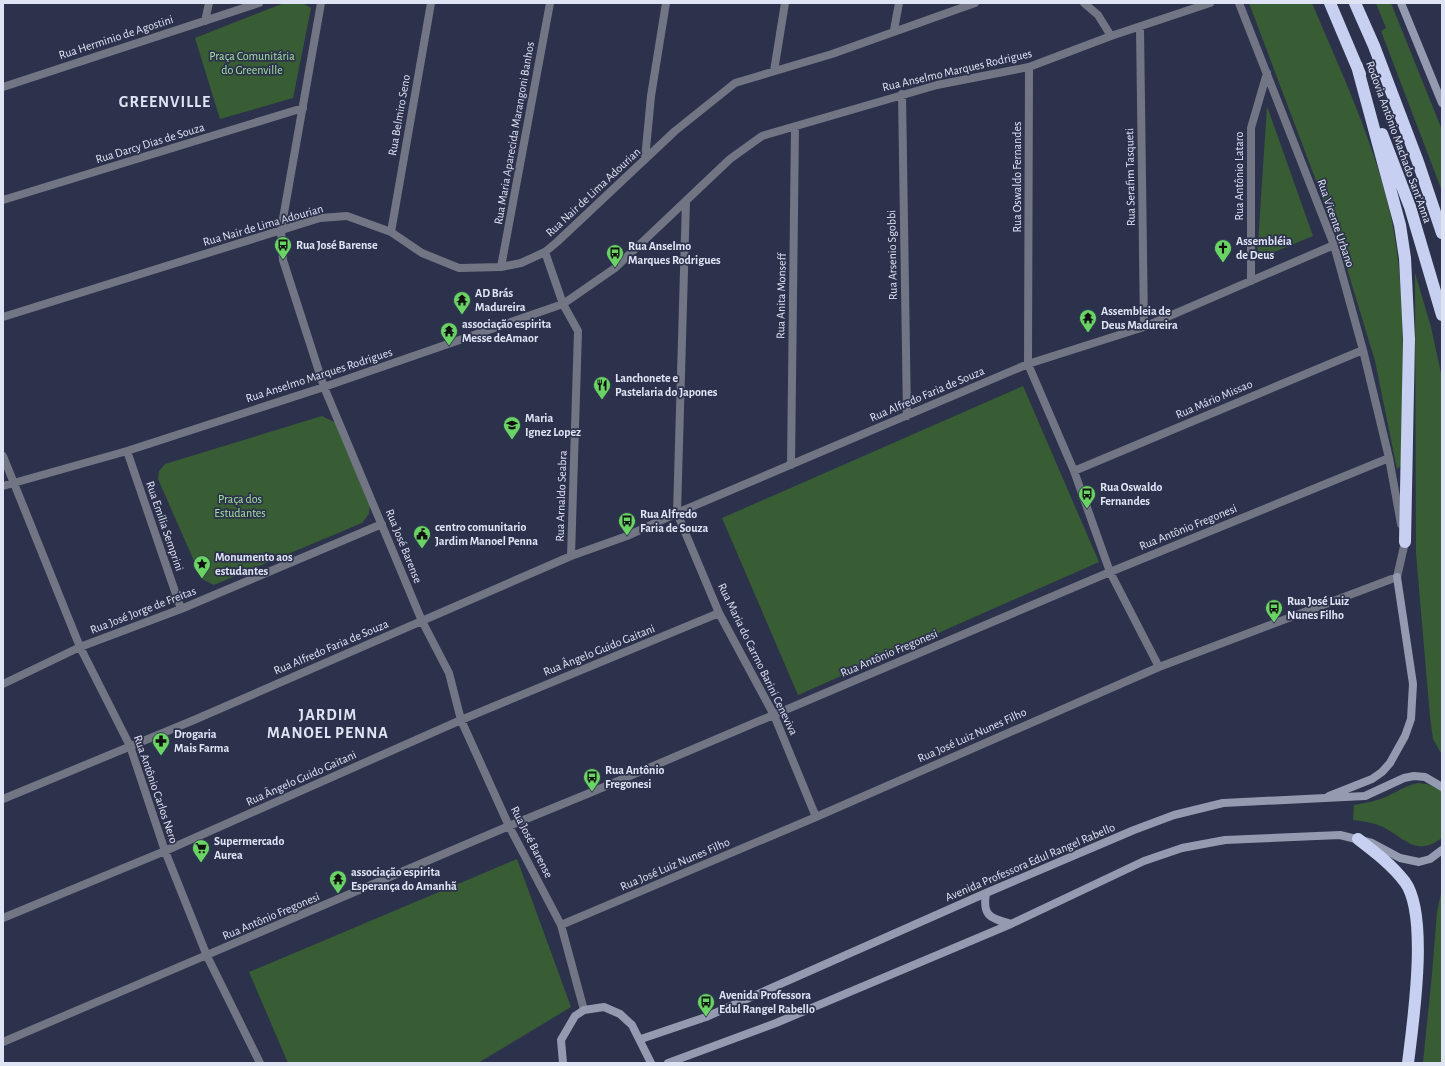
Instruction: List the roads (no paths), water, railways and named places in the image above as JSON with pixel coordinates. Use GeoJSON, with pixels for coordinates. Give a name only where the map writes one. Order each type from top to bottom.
{"type":"FeatureCollection","features":[{"type":"Feature","properties":{"kind":"highway","name":"Rodovia Antônio Machado Sant'Anna"},"geometry":{"type":"LineString","coordinates":[[1330,3],[1357,66],[1410,207],[1442,315]]}},
{"type":"Feature","properties":{"kind":"highway","name":"Rodovia Antônio Machado Sant'Anna"},"geometry":{"type":"LineString","coordinates":[[1355,3],[1374,46],[1418,162],[1442,233]]}},
{"type":"Feature","properties":{"kind":"highway"},"geometry":{"type":"LineString","coordinates":[[1361,3],[1374,46]]}},
{"type":"Feature","properties":{"kind":"highway"},"geometry":{"type":"LineString","coordinates":[[1357,66],[1400,225],[1405,258],[1409,339],[1404,542]]}},
{"type":"Feature","properties":{"kind":"highway"},"geometry":{"type":"LineString","coordinates":[[1358,839],[1383,857],[1405,883],[1413,901],[1418,944],[1408,1063]]}},
{"type":"Feature","properties":{"kind":"main road"},"geometry":{"type":"LineString","coordinates":[[1401,3],[1442,103]]}},
{"type":"Feature","properties":{"kind":"main road"},"geometry":{"type":"LineString","coordinates":[[1321,799],[1372,779],[1382,772],[1390,763],[1405,736],[1411,719],[1413,684],[1397,577]]}},
{"type":"Feature","properties":{"kind":"main road","name":"Avenida Professora Edul Rangel Rabello"},"geometry":{"type":"LineString","coordinates":[[641,1039],[706,1017],[986,893],[1174,815],[1224,803],[1365,796],[1404,778],[1414,776],[1425,777],[1442,787]]}},
{"type":"Feature","properties":{"kind":"main road"},"geometry":{"type":"LineString","coordinates":[[668,1063],[776,1022],[1011,924],[1144,861],[1182,848],[1225,840],[1340,835],[1372,843],[1400,858],[1419,862],[1430,859],[1442,850]]}},
{"type":"Feature","properties":{"kind":"main road"},"geometry":{"type":"LineString","coordinates":[[986,893],[985,905],[987,914],[993,919],[1011,924]]}},
{"type":"Feature","properties":{"kind":"main road"},"geometry":{"type":"LineString","coordinates":[[563,1063],[561,1040],[575,1016],[584,1010],[604,1007],[620,1014],[632,1024],[641,1039],[651,1063]]}},
{"type":"Feature","properties":{"kind":"street"},"geometry":{"type":"LineString","coordinates":[[205,21],[209,3]]}},
{"type":"Feature","properties":{"kind":"street","name":"Rua Herminio de Agostini"},"geometry":{"type":"LineString","coordinates":[[3,87],[259,3]]}},
{"type":"Feature","properties":{"kind":"street","name":"Rua José Barense"},"geometry":{"type":"LineString","coordinates":[[321,3],[281,230],[283,260],[324,387],[422,621],[450,673],[461,720],[509,826],[561,925],[584,1010]]}},
{"type":"Feature","properties":{"kind":"street","name":"Rua Belmiro Seno"},"geometry":{"type":"LineString","coordinates":[[391,232],[431,3]]}},
{"type":"Feature","properties":{"kind":"street","name":"Rua Maria Aparecida Marangoni Banhos"},"geometry":{"type":"LineString","coordinates":[[501,267],[550,3]]}},
{"type":"Feature","properties":{"kind":"street"},"geometry":{"type":"LineString","coordinates":[[645,159],[652,96],[666,3]]}},
{"type":"Feature","properties":{"kind":"street"},"geometry":{"type":"LineString","coordinates":[[774,72],[785,3]]}},
{"type":"Feature","properties":{"kind":"street"},"geometry":{"type":"LineString","coordinates":[[894,30],[899,3]]}},
{"type":"Feature","properties":{"kind":"street","name":"Rua Nair de Lima Adourian"},"geometry":{"type":"LineString","coordinates":[[3,317],[320,218],[347,216],[391,232],[422,253],[459,268],[501,267],[521,263],[545,252],[557,242],[675,131],[735,83],[832,54],[894,30],[975,3]]}},
{"type":"Feature","properties":{"kind":"street"},"geometry":{"type":"LineString","coordinates":[[1084,3],[1098,15],[1111,36]]}},
{"type":"Feature","properties":{"kind":"street","name":"Rua Anselmo Marques Rodrigues"},"geometry":{"type":"LineString","coordinates":[[3,486],[127,450],[324,387],[563,304],[615,268],[730,160],[762,136],[795,128],[902,94],[937,85],[1029,67],[1111,36],[1210,3]]}},
{"type":"Feature","properties":{"kind":"street","name":"Rua Vicente Urbano"},"geometry":{"type":"LineString","coordinates":[[1239,3],[1334,245],[1389,458],[1404,542]]}},
{"type":"Feature","properties":{"kind":"street","name":"Rua Serafim Tasqueti"},"geometry":{"type":"LineString","coordinates":[[1140,27],[1144,327]]}},
{"type":"Feature","properties":{"kind":"street","name":"Rua Oswaldo Fernandes"},"geometry":{"type":"LineString","coordinates":[[1029,67],[1028,364],[1074,471],[1110,572],[1159,667]]}},
{"type":"Feature","properties":{"kind":"street","name":"Rua Antônio Lataro"},"geometry":{"type":"LineString","coordinates":[[1251,281],[1251,128],[1267,73]]}},
{"type":"Feature","properties":{"kind":"street","name":"Rua Arsenio Sgobbi"},"geometry":{"type":"LineString","coordinates":[[902,94],[907,416]]}},
{"type":"Feature","properties":{"kind":"street","name":"Rua Darcy Dias de Souza"},"geometry":{"type":"LineString","coordinates":[[3,200],[303,108]]}},
{"type":"Feature","properties":{"kind":"street","name":"Rua Anita Monseff"},"geometry":{"type":"LineString","coordinates":[[791,465],[795,128]]}},
{"type":"Feature","properties":{"kind":"street","name":"Rua Maria do Carmo Barini Ceneviva"},"geometry":{"type":"LineString","coordinates":[[686,201],[677,513],[719,613],[774,715],[816,817]]}},
{"type":"Feature","properties":{"kind":"street","name":"Rua Alfredo Faria de Souza"},"geometry":{"type":"LineString","coordinates":[[3,798],[130,746],[571,556],[627,536],[677,513],[1028,364],[1144,327],[1334,245]]}},
{"type":"Feature","properties":{"kind":"street","name":"Rua Arnaldo Seabra"},"geometry":{"type":"LineString","coordinates":[[545,252],[563,304],[578,331],[571,556]]}},
{"type":"Feature","properties":{"kind":"street","name":"Rua Mário Missao"},"geometry":{"type":"LineString","coordinates":[[1074,471],[1362,350]]}},
{"type":"Feature","properties":{"kind":"street","name":"Rua Emília Semprini"},"geometry":{"type":"LineString","coordinates":[[127,450],[181,609]]}},
{"type":"Feature","properties":{"kind":"street","name":"Rua Antônio Carlos Nero"},"geometry":{"type":"LineString","coordinates":[[3,456],[80,647],[130,746],[165,851],[207,956],[260,1063]]}},
{"type":"Feature","properties":{"kind":"street","name":"Rua Antônio Fregonesi"},"geometry":{"type":"LineString","coordinates":[[3,1042],[1110,572],[1389,458]]}},
{"type":"Feature","properties":{"kind":"street","name":"Rua José Jorge de Freitas"},"geometry":{"type":"LineString","coordinates":[[3,684],[80,647],[181,609],[382,524]]}},
{"type":"Feature","properties":{"kind":"street"},"geometry":{"type":"LineString","coordinates":[[1397,577],[1404,542]]}},
{"type":"Feature","properties":{"kind":"street","name":"Rua José Luiz Nunes Filho"},"geometry":{"type":"LineString","coordinates":[[561,925],[816,817],[1159,667],[1397,577]]}},
{"type":"Feature","properties":{"kind":"street","name":"Rua Ângelo Guido Gaitani"},"geometry":{"type":"LineString","coordinates":[[3,918],[165,851],[461,720],[719,613]]}},
{"type":"Feature","properties":{"kind":"place","name":"Rua José Barense"},"geometry":{"type":"Point","coordinates":[283,260]}},
{"type":"Feature","properties":{"kind":"place","name":"Assembléia de Deus"},"geometry":{"type":"Point","coordinates":[1223,263]}},
{"type":"Feature","properties":{"kind":"place","name":"Rua Anselmo Marques Rodrigues"},"geometry":{"type":"Point","coordinates":[615,268]}},
{"type":"Feature","properties":{"kind":"place","name":"AD Brás Madureira"},"geometry":{"type":"Point","coordinates":[462,315]}},
{"type":"Feature","properties":{"kind":"place","name":"Assembleia de Deus Madureira"},"geometry":{"type":"Point","coordinates":[1088,333]}},
{"type":"Feature","properties":{"kind":"place","name":"associação espirita Messe deAmaor"},"geometry":{"type":"Point","coordinates":[449,346]}},
{"type":"Feature","properties":{"kind":"place","name":"Lanchonete e Pastelaria do Japones"},"geometry":{"type":"Point","coordinates":[602,400]}},
{"type":"Feature","properties":{"kind":"place","name":"Maria Ignez Lopez"},"geometry":{"type":"Point","coordinates":[512,440]}},
{"type":"Feature","properties":{"kind":"place","name":"Rua Oswaldo Fernandes"},"geometry":{"type":"Point","coordinates":[1087,509]}},
{"type":"Feature","properties":{"kind":"place","name":"Rua Alfredo Faria de Souza"},"geometry":{"type":"Point","coordinates":[627,536]}},
{"type":"Feature","properties":{"kind":"place","name":"centro comunitario Jardim Manoel Penna"},"geometry":{"type":"Point","coordinates":[422,549]}},
{"type":"Feature","properties":{"kind":"place","name":"Monumento aos estudantes"},"geometry":{"type":"Point","coordinates":[202,579]}},
{"type":"Feature","properties":{"kind":"place","name":"Rua José Luiz Nunes Filho"},"geometry":{"type":"Point","coordinates":[1274,623]}},
{"type":"Feature","properties":{"kind":"place","name":"Drogaria Mais Farma"},"geometry":{"type":"Point","coordinates":[161,756]}},
{"type":"Feature","properties":{"kind":"place","name":"Rua Antônio Fregonesi"},"geometry":{"type":"Point","coordinates":[592,792]}},
{"type":"Feature","properties":{"kind":"place","name":"Supermercado Aurea"},"geometry":{"type":"Point","coordinates":[201,863]}},
{"type":"Feature","properties":{"kind":"place","name":"associação espirita Esperança do Amanhã"},"geometry":{"type":"Point","coordinates":[338,894]}},
{"type":"Feature","properties":{"kind":"place","name":"Avenida Professora Edul Rangel Rabello"},"geometry":{"type":"Point","coordinates":[706,1017]}},
{"type":"Feature","properties":{"kind":"district","name":"GREENVILLE"},"geometry":{"type":"Point","coordinates":[165,102]}},
{"type":"Feature","properties":{"kind":"district","name":"JARDIM MANOEL PENNA"},"geometry":{"type":"Point","coordinates":[328,724]}},
{"type":"Feature","properties":{"kind":"park label","name":"Praça Comunitária do Greenville"},"geometry":{"type":"Point","coordinates":[252,63]}},
{"type":"Feature","properties":{"kind":"park label","name":"Praça dos Estudantes"},"geometry":{"type":"Point","coordinates":[240,506]}}]}
